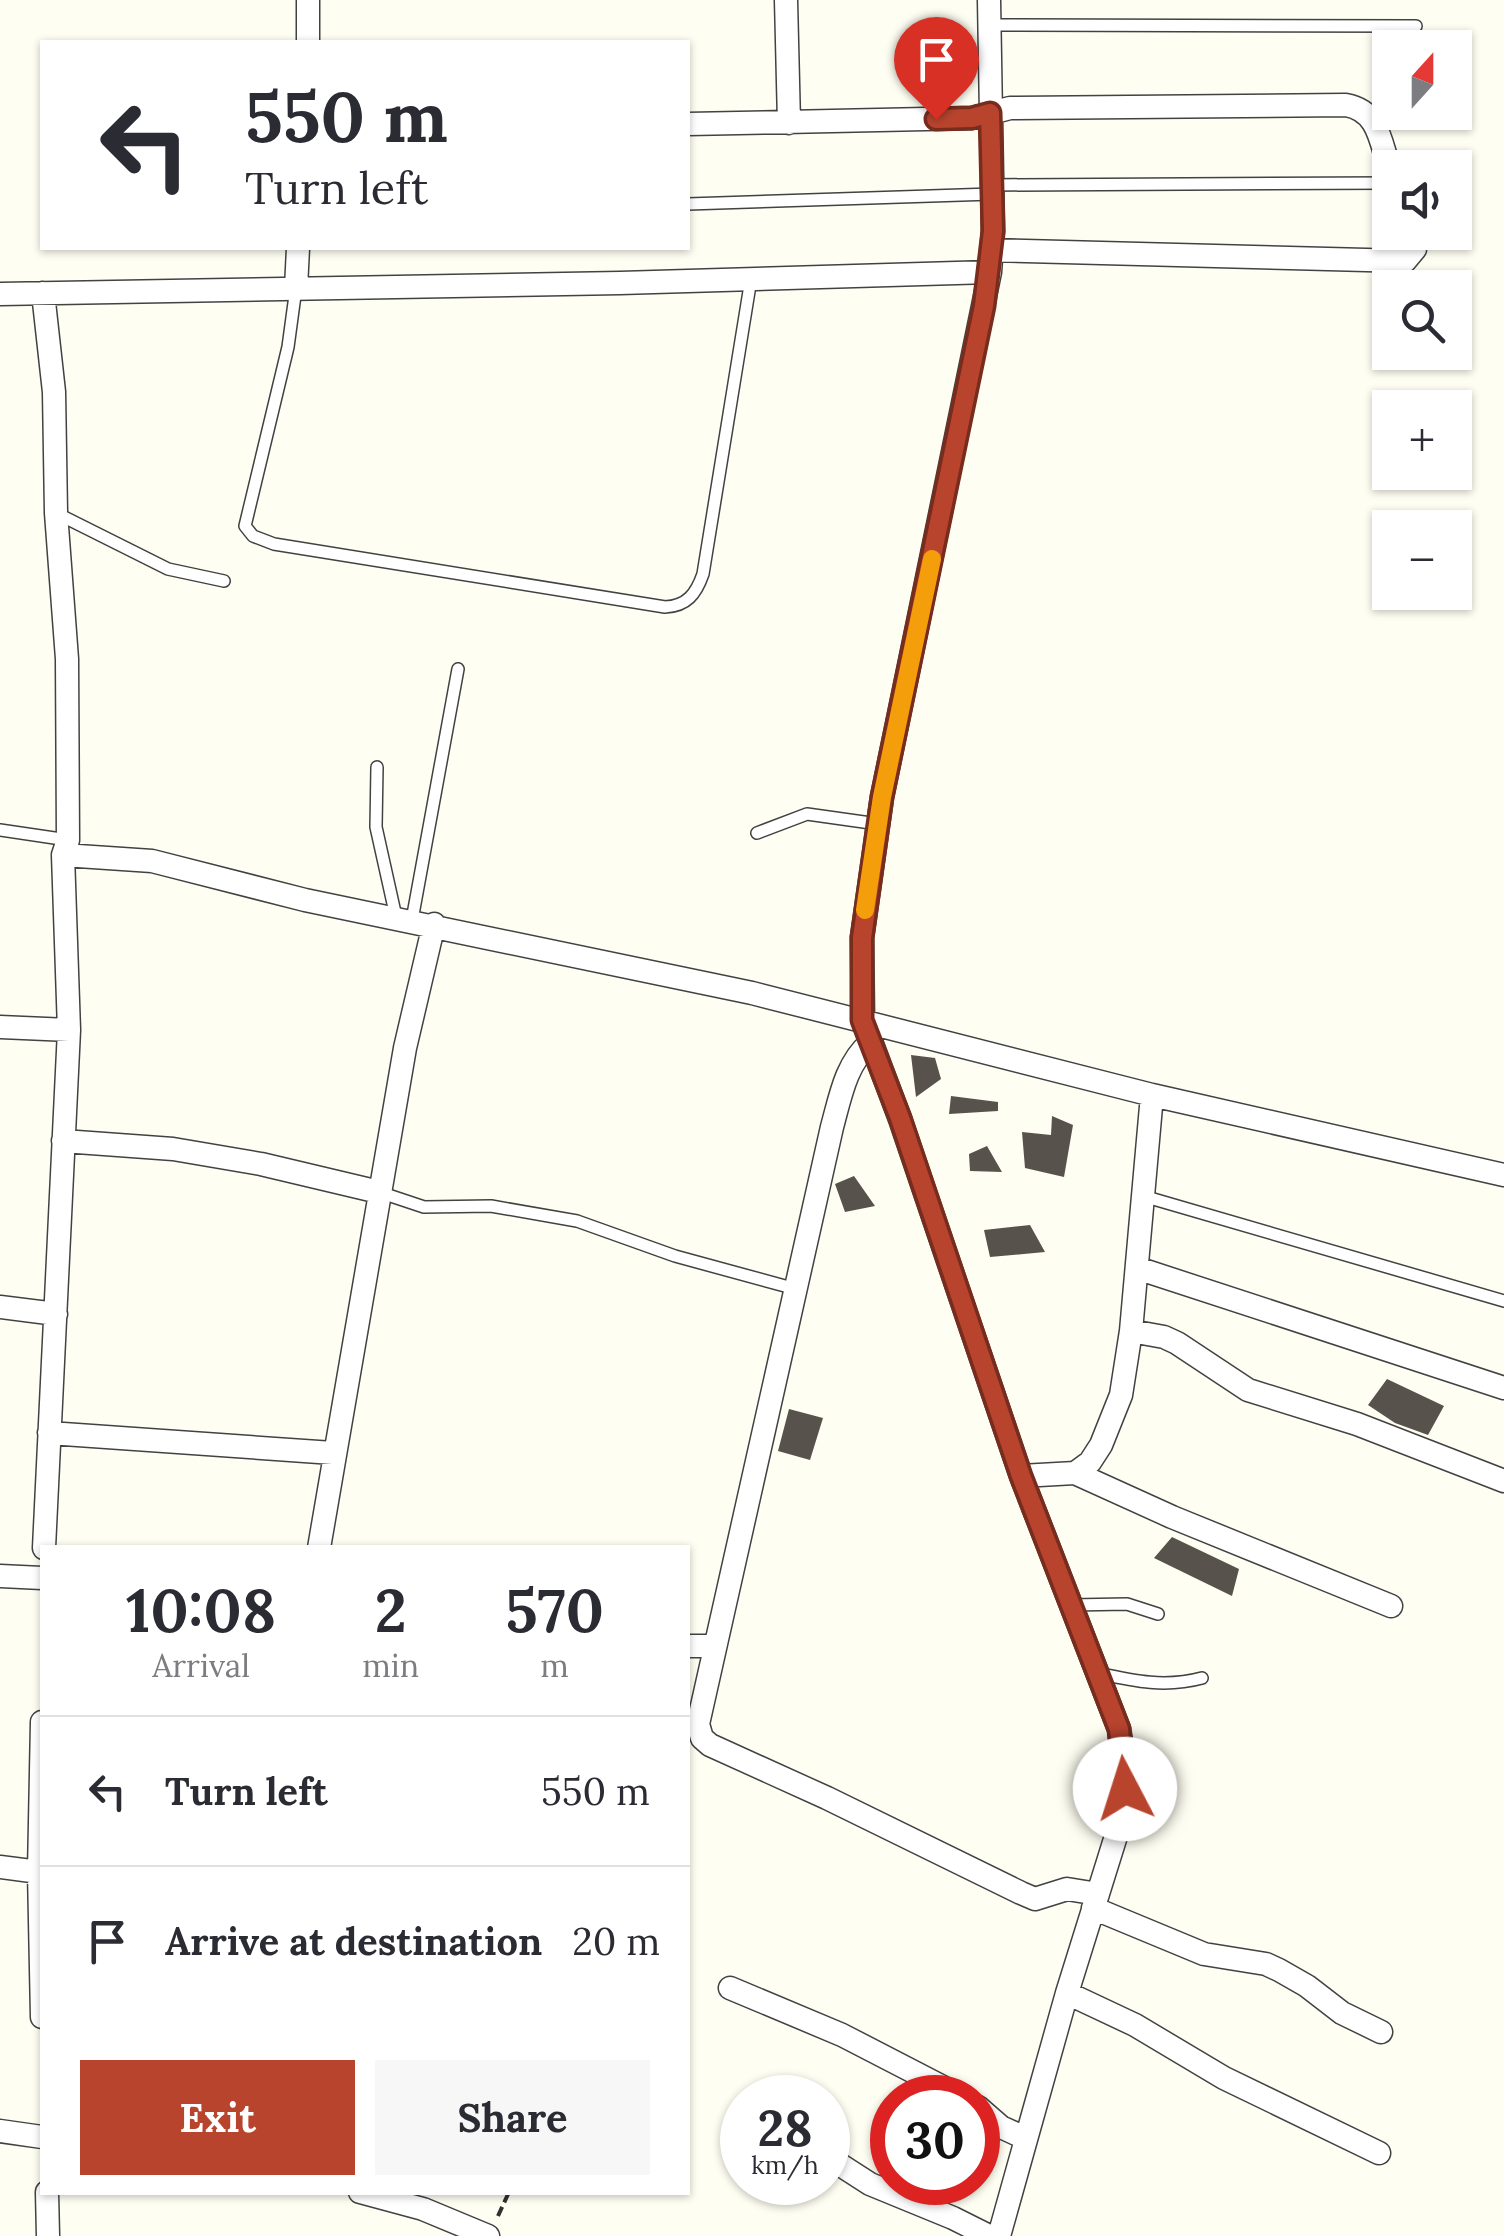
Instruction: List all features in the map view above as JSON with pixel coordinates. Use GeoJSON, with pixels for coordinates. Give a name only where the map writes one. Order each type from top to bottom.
{"type":"FeatureCollection","features":[{"type":"Feature","properties":{"kind":"street"},"geometry":{"type":"LineString","coordinates":[[308,0],[308,40]]}},
{"type":"Feature","properties":{"kind":"street"},"geometry":{"type":"LineString","coordinates":[[786,0],[789,123]]}},
{"type":"Feature","properties":{"kind":"street"},"geometry":{"type":"LineString","coordinates":[[990,0],[991,261],[878,824],[862,938],[866,1032],[900,1118],[1021,1476],[1119,1729],[1125,1789],[1121,1820],[1067,1993],[999,2236]]}},
{"type":"Feature","properties":{"kind":"street"},"geometry":{"type":"LineString","coordinates":[[690,124],[972,118],[1010,108],[1346,104],[1370,114],[1383,150]]}},
{"type":"Feature","properties":{"kind":"street"},"geometry":{"type":"LineString","coordinates":[[296,288],[298,250]]}},
{"type":"Feature","properties":{"kind":"street"},"geometry":{"type":"LineString","coordinates":[[0,294],[751,279],[991,261],[1405,261],[1413,250]]}},
{"type":"Feature","properties":{"kind":"street"},"geometry":{"type":"LineString","coordinates":[[42,293],[54,392],[56,514],[67,659],[68,1030],[44,1545]]}},
{"type":"Feature","properties":{"kind":"street"},"geometry":{"type":"LineString","coordinates":[[65,847],[152,861],[305,900],[752,993],[866,1032],[1504,1175]]}},
{"type":"Feature","properties":{"kind":"street"},"geometry":{"type":"LineString","coordinates":[[319,1545],[415,999],[414,921]]}},
{"type":"Feature","properties":{"kind":"street"},"geometry":{"type":"LineString","coordinates":[[0,1027],[68,1030]]}},
{"type":"Feature","properties":{"kind":"street"},"geometry":{"type":"LineString","coordinates":[[866,1032],[842,1086],[698,1724],[702,1738],[710,1746],[1036,1899],[1067,1889],[1204,1954],[1266,1964],[1306,1986],[1342,2013],[1382,2032]]}},
{"type":"Feature","properties":{"kind":"street"},"geometry":{"type":"LineString","coordinates":[[1076,1473],[1090,1462],[1110,1426],[1121,1395],[1131,1330],[1152,1095]]}},
{"type":"Feature","properties":{"kind":"street"},"geometry":{"type":"LineString","coordinates":[[63,1140],[174,1149],[262,1164],[379,1192]]}},
{"type":"Feature","properties":{"kind":"street"},"geometry":{"type":"LineString","coordinates":[[1136,1268],[1504,1388]]}},
{"type":"Feature","properties":{"kind":"street"},"geometry":{"type":"LineString","coordinates":[[0,1307],[56,1314]]}},
{"type":"Feature","properties":{"kind":"street"},"geometry":{"type":"LineString","coordinates":[[1131,1330],[1177,1343],[1248,1390],[1357,1424],[1504,1480]]}},
{"type":"Feature","properties":{"kind":"street"},"geometry":{"type":"LineString","coordinates":[[49,1433],[333,1454]]}},
{"type":"Feature","properties":{"kind":"street"},"geometry":{"type":"LineString","coordinates":[[1021,1476],[1076,1473],[1392,1606]]}},
{"type":"Feature","properties":{"kind":"street"},"geometry":{"type":"LineString","coordinates":[[0,1576],[40,1578]]}},
{"type":"Feature","properties":{"kind":"street"},"geometry":{"type":"LineString","coordinates":[[690,1646],[715,1646]]}},
{"type":"Feature","properties":{"kind":"street"},"geometry":{"type":"LineString","coordinates":[[40,1822],[40,1920]]}},
{"type":"Feature","properties":{"kind":"street"},"geometry":{"type":"LineString","coordinates":[[0,1867],[39,1872]]}},
{"type":"Feature","properties":{"kind":"street"},"geometry":{"type":"LineString","coordinates":[[730,1988],[842,2035],[924,2075]]}},
{"type":"Feature","properties":{"kind":"street"},"geometry":{"type":"LineString","coordinates":[[1067,1993],[1135,2026],[1224,2078],[1379,2153]]}},
{"type":"Feature","properties":{"kind":"street"},"geometry":{"type":"LineString","coordinates":[[1000,2126],[1026,2138]]}},
{"type":"Feature","properties":{"kind":"street"},"geometry":{"type":"LineString","coordinates":[[0,2131],[40,2137]]}},
{"type":"Feature","properties":{"kind":"street"},"geometry":{"type":"LineString","coordinates":[[850,2172],[989,2236]]}},
{"type":"Feature","properties":{"kind":"street"},"geometry":{"type":"LineString","coordinates":[[47,2195],[48,2236]]}},
{"type":"Feature","properties":{"kind":"street"},"geometry":{"type":"LineString","coordinates":[[371,2195],[492,2229]]}},
{"type":"Feature","properties":{"kind":"lane"},"geometry":{"type":"LineString","coordinates":[[990,25],[1416,26]]}},
{"type":"Feature","properties":{"kind":"lane"},"geometry":{"type":"LineString","coordinates":[[690,204],[992,190],[1372,182]]}},
{"type":"Feature","properties":{"kind":"lane"},"geometry":{"type":"LineString","coordinates":[[296,288],[288,347],[245,526],[253,536],[274,544],[665,607],[678,606],[690,599],[703,574],[751,279]]}},
{"type":"Feature","properties":{"kind":"lane"},"geometry":{"type":"LineString","coordinates":[[56,514],[168,569],[224,581]]}},
{"type":"Feature","properties":{"kind":"lane"},"geometry":{"type":"LineString","coordinates":[[414,921],[458,669]]}},
{"type":"Feature","properties":{"kind":"lane"},"geometry":{"type":"LineString","coordinates":[[377,767],[376,827],[414,921]]}},
{"type":"Feature","properties":{"kind":"lane"},"geometry":{"type":"LineString","coordinates":[[757,833],[807,814],[878,824]]}},
{"type":"Feature","properties":{"kind":"lane"},"geometry":{"type":"LineString","coordinates":[[0,830],[65,847]]}},
{"type":"Feature","properties":{"kind":"lane"},"geometry":{"type":"LineString","coordinates":[[379,1192],[424,1206],[491,1206],[576,1222],[675,1256],[796,1290]]}},
{"type":"Feature","properties":{"kind":"lane"},"geometry":{"type":"LineString","coordinates":[[1142,1196],[1504,1301]]}},
{"type":"Feature","properties":{"kind":"lane"},"geometry":{"type":"LineString","coordinates":[[1071,1605],[1127,1604],[1158,1614]]}},
{"type":"Feature","properties":{"kind":"lane"},"geometry":{"type":"LineString","coordinates":[[1097,1673],[1150,1684],[1182,1684],[1202,1678]]}},
{"type":"Feature","properties":{"kind":"path"},"geometry":{"type":"LineString","coordinates":[[492,2229],[508,2195]]}},
{"type":"Feature","properties":{"kind":"building"},"geometry":{"type":"Polygon","coordinates":[[[911,1055],[935,1058],[941,1079],[916,1097],[911,1055]]]}},
{"type":"Feature","properties":{"kind":"building"},"geometry":{"type":"Polygon","coordinates":[[[951,1096],[998,1102],[998,1111],[949,1114],[951,1096]]]}},
{"type":"Feature","properties":{"kind":"building"},"geometry":{"type":"Polygon","coordinates":[[[1052,1116],[1073,1125],[1064,1177],[1025,1168],[1022,1132],[1051,1135],[1052,1116]]]}},
{"type":"Feature","properties":{"kind":"building"},"geometry":{"type":"Polygon","coordinates":[[[987,1146],[1002,1172],[970,1171],[969,1154],[987,1146]]]}},
{"type":"Feature","properties":{"kind":"building"},"geometry":{"type":"Polygon","coordinates":[[[854,1176],[875,1206],[845,1212],[835,1184],[854,1176]]]}},
{"type":"Feature","properties":{"kind":"building"},"geometry":{"type":"Polygon","coordinates":[[[1030,1225],[1045,1252],[990,1257],[984,1230],[1030,1225]]]}},
{"type":"Feature","properties":{"kind":"building"},"geometry":{"type":"Polygon","coordinates":[[[1387,1379],[1444,1406],[1428,1435],[1395,1423],[1368,1405],[1387,1379]]]}},
{"type":"Feature","properties":{"kind":"building"},"geometry":{"type":"Polygon","coordinates":[[[789,1409],[823,1418],[810,1460],[778,1451],[789,1409]]]}},
{"type":"Feature","properties":{"kind":"building"},"geometry":{"type":"Polygon","coordinates":[[[1172,1537],[1239,1569],[1232,1596],[1154,1558],[1172,1537]]]}},
{"type":"Feature","properties":{"kind":"slow traffic"},"geometry":{"type":"LineString","coordinates":[[865,910],[882,797],[932,559]]}},
{"type":"Feature","properties":{"kind":"route"},"geometry":{"type":"LineString","coordinates":[[936,119],[990,113],[992,250],[984,306],[882,797],[862,938],[862,1020],[900,1118],[1021,1476],[1119,1729],[1125,1789]]}}]}
